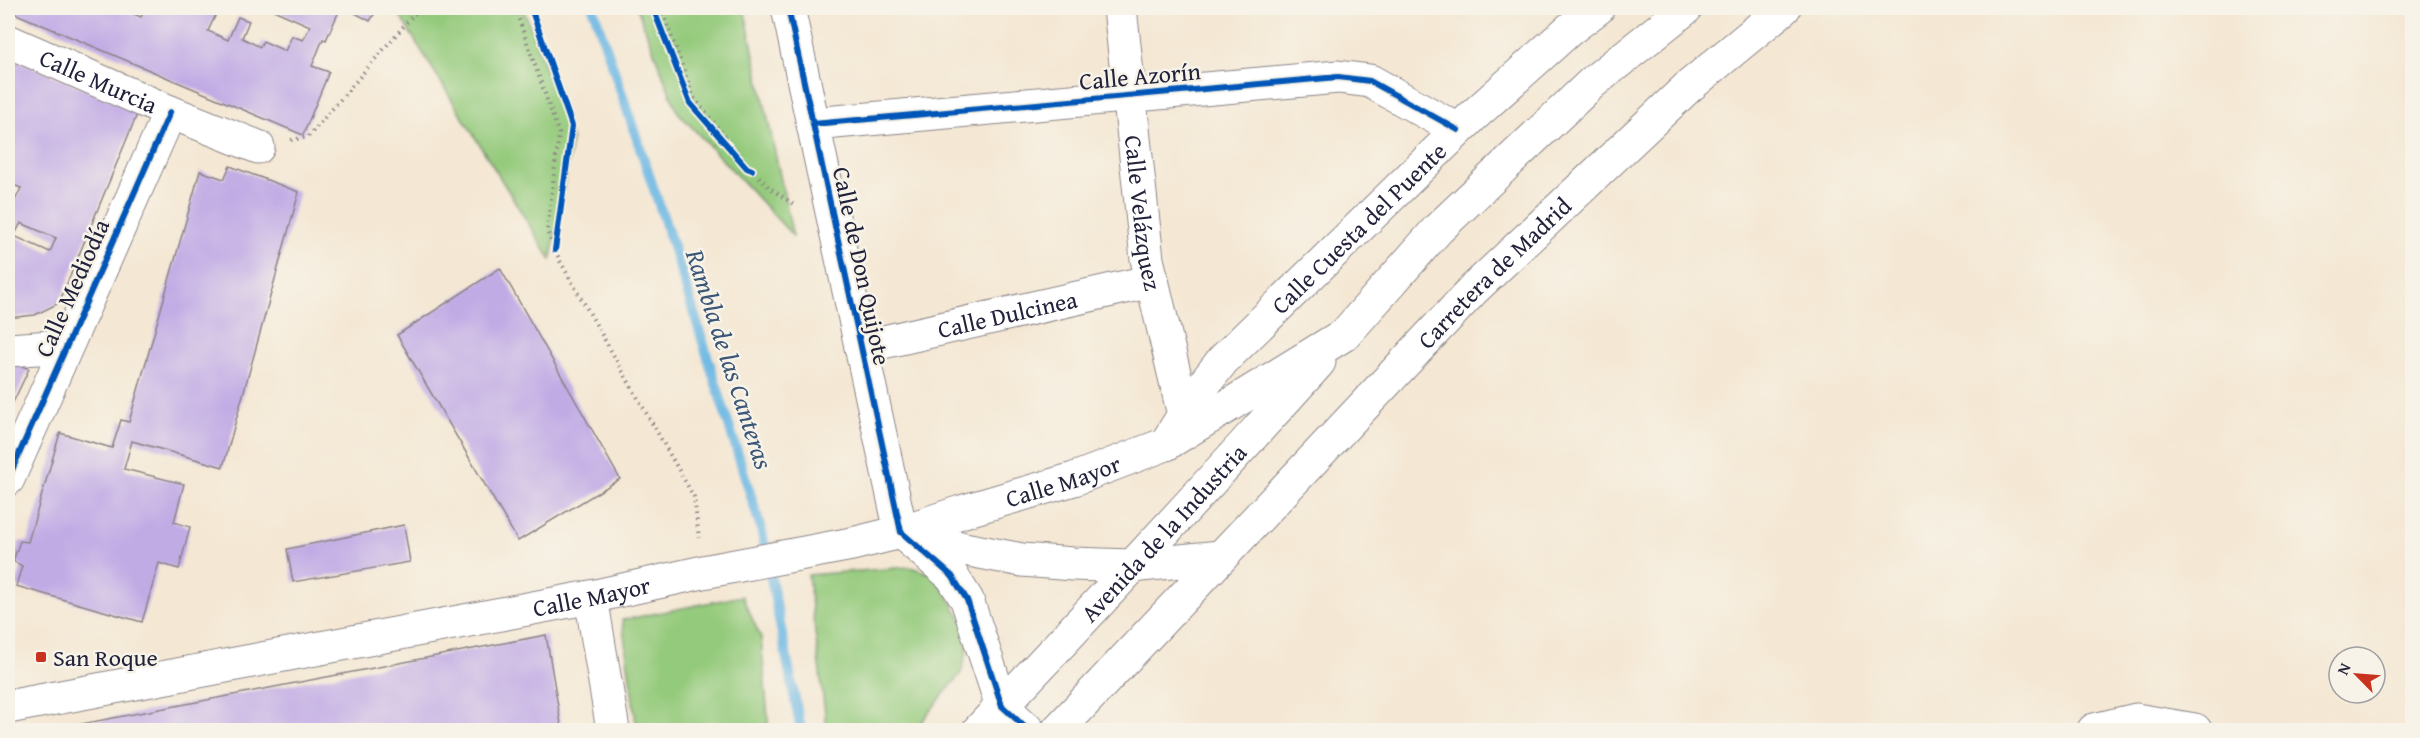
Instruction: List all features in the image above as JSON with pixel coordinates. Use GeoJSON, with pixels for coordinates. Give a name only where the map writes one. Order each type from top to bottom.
{"type":"FeatureCollection","features":[{"type":"Feature","properties":{"kind":"street","name":"Calle de Don Quijote"},"geometry":{"type":"LineString","coordinates":[[788,8],[901,532]]}},
{"type":"Feature","properties":{"kind":"street","name":"Calle Velázquez"},"geometry":{"type":"LineString","coordinates":[[1120,8],[1147,259],[1184,415]]}},
{"type":"Feature","properties":{"kind":"street","name":"Calle Cuesta del Puente"},"geometry":{"type":"LineString","coordinates":[[1166,444],[1198,392],[1223,360],[1458,130],[1570,29],[1598,8]]}},
{"type":"Feature","properties":{"kind":"street","name":"Avenida de la Industria"},"geometry":{"type":"LineString","coordinates":[[979,730],[1131,566],[1162,536],[1447,221],[1593,82],[1686,8]]}},
{"type":"Feature","properties":{"kind":"street","name":"Carretera de Madrid"},"geometry":{"type":"LineString","coordinates":[[1220,557],[1474,289],[1687,88],[1784,8]]}},
{"type":"Feature","properties":{"kind":"street","name":"Calle Murcia"},"geometry":{"type":"LineString","coordinates":[[8,41],[170,112],[258,147]]}},
{"type":"Feature","properties":{"kind":"street","name":"Calle Azorín"},"geometry":{"type":"LineString","coordinates":[[813,124],[1338,77],[1370,81],[1458,130]]}},
{"type":"Feature","properties":{"kind":"street","name":"Calle Mediodía"},"geometry":{"type":"LineString","coordinates":[[8,479],[170,112]]}},
{"type":"Feature","properties":{"kind":"street","name":"Calle Dulcinea"},"geometry":{"type":"LineString","coordinates":[[861,346],[1152,281]]}},
{"type":"Feature","properties":{"kind":"street","name":"Calle Mayor"},"geometry":{"type":"LineString","coordinates":[[8,707],[591,597],[901,532],[1074,479],[1166,444],[1345,334]]}},
{"type":"Feature","properties":{"kind":"street"},"geometry":{"type":"LineString","coordinates":[[8,350],[66,346]]}},
{"type":"Feature","properties":{"kind":"street"},"geometry":{"type":"LineString","coordinates":[[901,532],[964,549],[1022,560],[1131,566],[1220,557]]}},
{"type":"Feature","properties":{"kind":"street"},"geometry":{"type":"LineString","coordinates":[[901,532],[952,576],[967,600],[1002,706],[1028,730]]}},
{"type":"Feature","properties":{"kind":"street"},"geometry":{"type":"LineString","coordinates":[[1058,730],[1220,557]]}},
{"type":"Feature","properties":{"kind":"street"},"geometry":{"type":"LineString","coordinates":[[591,597],[614,730]]}},
{"type":"Feature","properties":{"kind":"street"},"geometry":{"type":"LineString","coordinates":[[2094,730],[2136,720],[2195,730]]}},
{"type":"Feature","properties":{"kind":"path"},"geometry":{"type":"LineString","coordinates":[[258,147],[308,137],[414,14],[438,8]]}},
{"type":"Feature","properties":{"kind":"path"},"geometry":{"type":"LineString","coordinates":[[515,8],[559,134],[547,231],[555,250],[694,497],[699,573]]}},
{"type":"Feature","properties":{"kind":"path"},"geometry":{"type":"LineString","coordinates":[[653,8],[690,103],[747,168],[752,170]]}},
{"type":"Feature","properties":{"kind":"path"},"geometry":{"type":"LineString","coordinates":[[660,8],[694,98],[752,170],[770,188],[836,233]]}},
{"type":"Feature","properties":{"kind":"path"},"geometry":{"type":"LineString","coordinates":[[555,250],[557,239]]}},
{"type":"Feature","properties":{"kind":"green space"},"geometry":{"type":"Polygon","coordinates":[[[395,8],[523,8],[572,139],[551,260],[395,8]]]}},
{"type":"Feature","properties":{"kind":"green space"},"geometry":{"type":"Polygon","coordinates":[[[637,8],[744,8],[793,236],[677,111],[637,8]]]}},
{"type":"Feature","properties":{"kind":"green space"},"geometry":{"type":"Polygon","coordinates":[[[910,567],[935,575],[971,635],[961,673],[915,730],[827,730],[808,575],[910,567]]]}},
{"type":"Feature","properties":{"kind":"green space"},"geometry":{"type":"Polygon","coordinates":[[[742,596],[761,638],[769,730],[637,730],[622,620],[742,596]]]}},
{"type":"Feature","properties":{"kind":"building"},"geometry":{"type":"Polygon","coordinates":[[[8,8],[137,8],[134,14],[141,17],[145,8],[219,8],[208,31],[228,40],[238,17],[249,21],[242,38],[260,47],[263,41],[285,51],[292,36],[303,40],[310,26],[269,8],[340,9],[326,40],[323,39],[312,66],[329,72],[303,135],[14,13],[8,8]]]}},
{"type":"Feature","properties":{"kind":"building"},"geometry":{"type":"Polygon","coordinates":[[[352,8],[378,8],[370,21],[351,11],[352,8]]]}},
{"type":"Feature","properties":{"kind":"building"},"geometry":{"type":"Polygon","coordinates":[[[8,56],[138,112],[59,303],[35,315],[8,318],[8,215],[21,188],[8,183],[8,56]],[[21,223],[14,236],[50,252],[56,238],[21,223]]]}},
{"type":"Feature","properties":{"kind":"building"},"geometry":{"type":"Polygon","coordinates":[[[230,166],[299,192],[223,467],[132,441],[124,469],[184,484],[174,522],[190,527],[179,569],[159,563],[142,622],[16,586],[22,566],[13,561],[20,541],[28,542],[60,433],[112,448],[121,420],[129,422],[200,171],[224,179],[230,166]]]}},
{"type":"Feature","properties":{"kind":"building"},"geometry":{"type":"Polygon","coordinates":[[[500,268],[620,479],[518,541],[397,335],[500,268]]]}},
{"type":"Feature","properties":{"kind":"building"},"geometry":{"type":"Polygon","coordinates":[[[8,360],[29,369],[8,413],[8,360]]]}},
{"type":"Feature","properties":{"kind":"building"},"geometry":{"type":"Polygon","coordinates":[[[404,525],[410,562],[293,582],[287,549],[404,525]]]}},
{"type":"Feature","properties":{"kind":"building"},"geometry":{"type":"Polygon","coordinates":[[[546,635],[562,730],[55,730],[55,729],[546,635]]]}},
{"type":"Feature","properties":{"kind":"waterway","name":"Rambla de las Canteras"},"geometry":{"type":"LineString","coordinates":[[593,8],[672,243],[761,528],[801,730]]}},
{"type":"Feature","properties":{"kind":"cycle path"},"geometry":{"type":"LineString","coordinates":[[531,8],[572,126],[555,250]]}},
{"type":"Feature","properties":{"kind":"cycle path"},"geometry":{"type":"LineString","coordinates":[[653,8],[690,103],[747,168],[752,170]]}},
{"type":"Feature","properties":{"kind":"cycle path"},"geometry":{"type":"LineString","coordinates":[[788,8],[901,532],[952,576],[967,600],[1002,706],[1028,730]]}},
{"type":"Feature","properties":{"kind":"cycle path"},"geometry":{"type":"LineString","coordinates":[[813,124],[1338,77],[1370,81],[1458,130]]}},
{"type":"Feature","properties":{"kind":"cycle path"},"geometry":{"type":"LineString","coordinates":[[8,479],[170,112]]}},
{"type":"Feature","properties":{"kind":"place","name":"San Roque"},"geometry":{"type":"Point","coordinates":[41,657]}}]}
